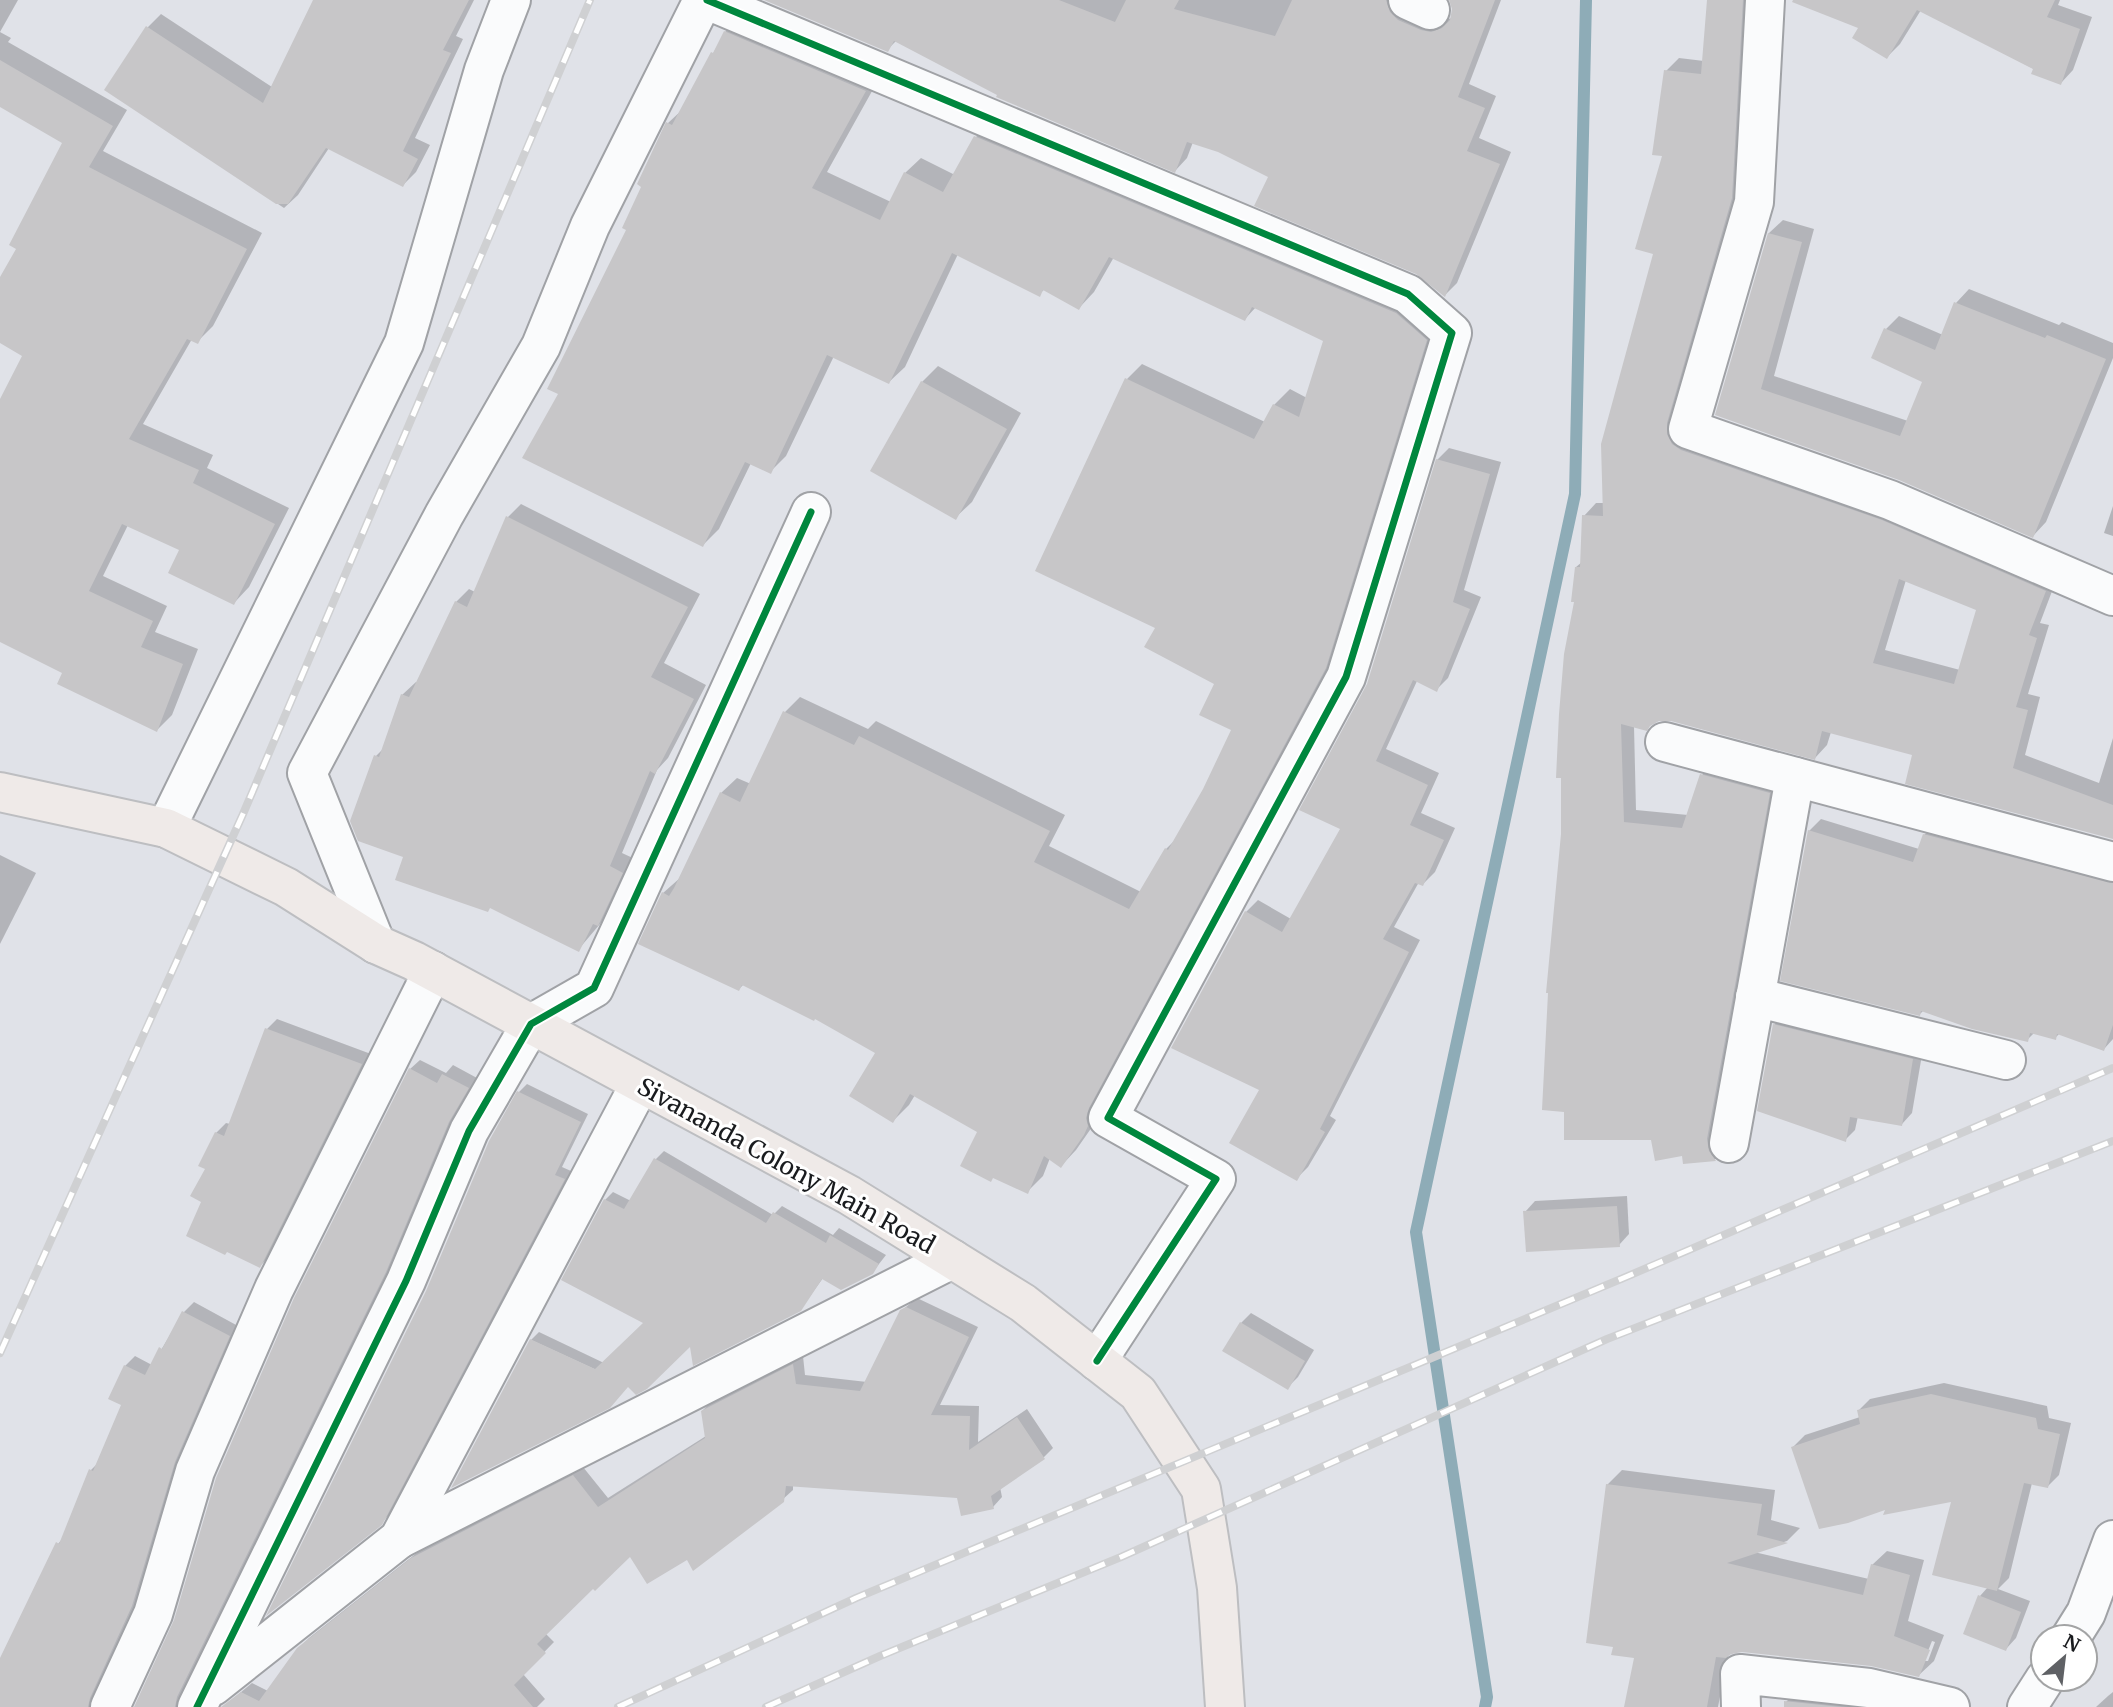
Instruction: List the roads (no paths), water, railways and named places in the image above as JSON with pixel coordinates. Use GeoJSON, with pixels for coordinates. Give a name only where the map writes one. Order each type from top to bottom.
{"type":"FeatureCollection","features":[{"type":"Feature","properties":{"kind":"main road"},"geometry":{"type":"LineString","coordinates":[[0,792],[166,828]]}},
{"type":"Feature","properties":{"kind":"main road","name":"Sivananda Colony Main Road"},"geometry":{"type":"LineString","coordinates":[[166,828],[286,887],[376,944],[433,971],[849,1195],[1023,1303],[1138,1393],[1201,1489],[1217,1588],[1225,1707]]}},
{"type":"Feature","properties":{"kind":"street"},"geometry":{"type":"LineString","coordinates":[[166,828],[404,343],[484,70],[511,0]]}},
{"type":"Feature","properties":{"kind":"street"},"geometry":{"type":"LineString","coordinates":[[376,944],[307,773],[444,515],[541,346],[590,226],[705,0],[1408,293],[1452,333],[1346,677],[1108,1118],[1216,1179],[1097,1361]]}},
{"type":"Feature","properties":{"kind":"street"},"geometry":{"type":"LineString","coordinates":[[1765,0],[1754,202],[1688,429],[1890,500],[2113,596]]}},
{"type":"Feature","properties":{"kind":"street"},"geometry":{"type":"LineString","coordinates":[[202,1699],[406,1281],[469,1131],[531,1024],[594,988],[811,512]]}},
{"type":"Feature","properties":{"kind":"street"},"geometry":{"type":"LineString","coordinates":[[1664,742],[2113,862]]}},
{"type":"Feature","properties":{"kind":"street"},"geometry":{"type":"LineString","coordinates":[[1728,1143],[1795,777]]}},
{"type":"Feature","properties":{"kind":"street"},"geometry":{"type":"LineString","coordinates":[[110,1707],[153,1614],[195,1471],[274,1289],[433,971]]}},
{"type":"Feature","properties":{"kind":"street"},"geometry":{"type":"LineString","coordinates":[[1755,997],[2006,1060]]}},
{"type":"Feature","properties":{"kind":"street"},"geometry":{"type":"LineString","coordinates":[[399,1539],[640,1084]]}},
{"type":"Feature","properties":{"kind":"street"},"geometry":{"type":"LineString","coordinates":[[202,1699],[399,1539],[952,1259]]}},
{"type":"Feature","properties":{"kind":"street"},"geometry":{"type":"LineString","coordinates":[[2091,1623],[2113,1540]]}},
{"type":"Feature","properties":{"kind":"street"},"geometry":{"type":"LineString","coordinates":[[1741,1707],[1740,1674],[1869,1688],[1950,1707]]}},
{"type":"Feature","properties":{"kind":"waterway"},"geometry":{"type":"LineString","coordinates":[[1485,1707],[1487,1697],[1416,1232],[1575,494],[1586,0]]}},
{"type":"Feature","properties":{"kind":"railway"},"geometry":{"type":"LineString","coordinates":[[0,1353],[243,814],[590,0]]}},
{"type":"Feature","properties":{"kind":"railway"},"geometry":{"type":"LineString","coordinates":[[618,1707],[856,1598],[1621,1279],[2113,1068]]}},
{"type":"Feature","properties":{"kind":"railway"},"geometry":{"type":"LineString","coordinates":[[766,1707],[880,1656],[1121,1557],[1607,1339],[2113,1141]]}}]}
